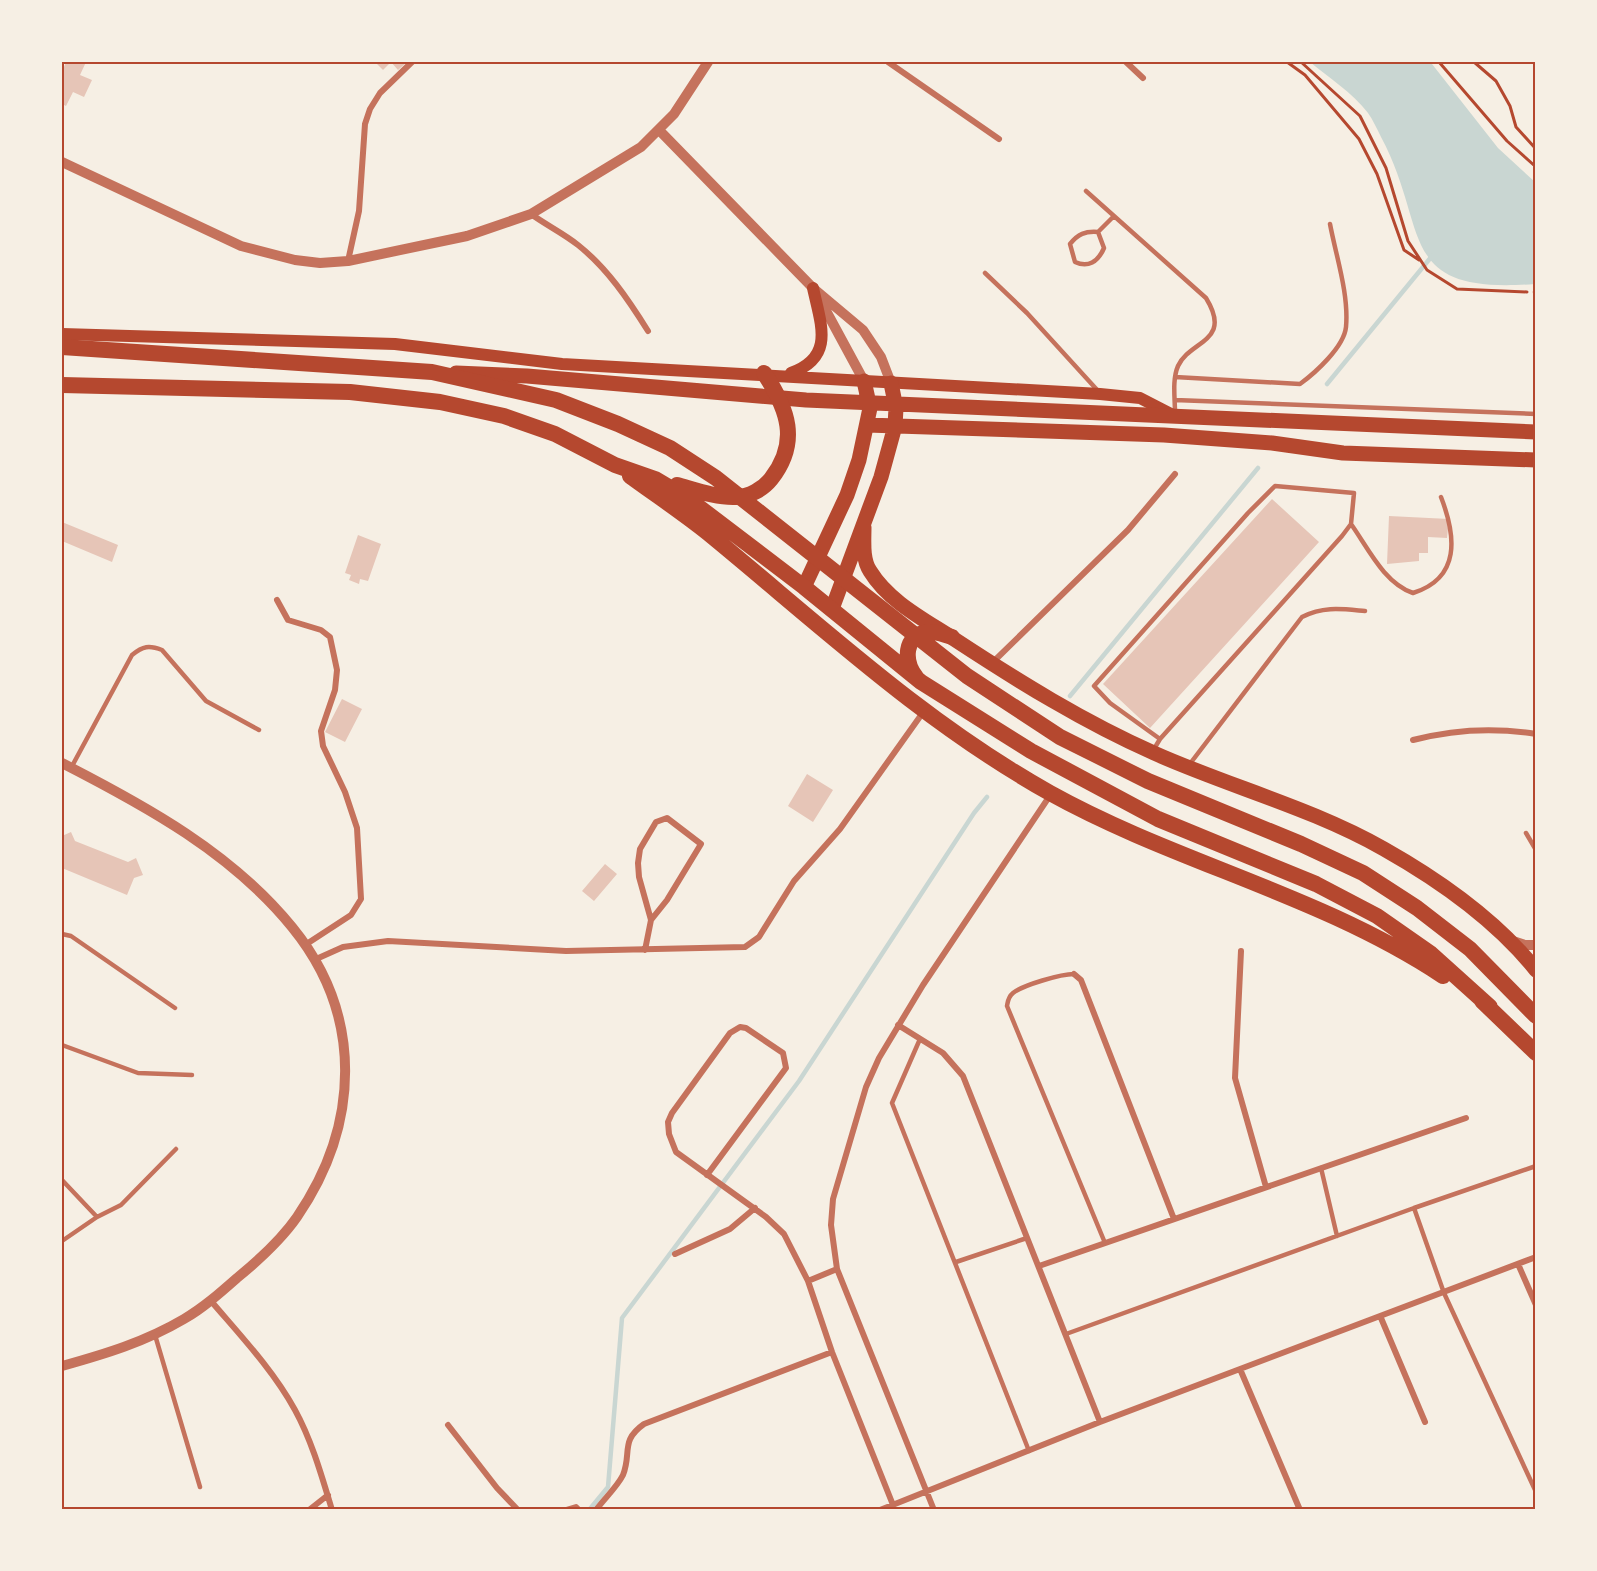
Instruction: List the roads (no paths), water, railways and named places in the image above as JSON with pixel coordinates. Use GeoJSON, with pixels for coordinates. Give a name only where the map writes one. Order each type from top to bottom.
{"type":"FeatureCollection","features":[{"type":"Feature","properties":{"kind":"highway"},"geometry":{"type":"LineString","coordinates":[[62,347],[432,372],[556,400],[618,424],[670,448],[716,478],[967,676],[1060,737],[1148,781],[1301,844],[1363,873],[1417,908],[1470,949],[1536,1016]]}},
{"type":"Feature","properties":{"kind":"highway"},"geometry":{"type":"LineString","coordinates":[[62,385],[350,392],[441,402],[504,417],[555,435],[615,465],[655,479],[700,492],[736,497],[752,494],[766,486],[783,463],[789,434],[785,411],[777,392],[764,373]]}},
{"type":"Feature","properties":{"kind":"highway"},"geometry":{"type":"LineString","coordinates":[[615,465],[706,531],[866,668],[967,742],[1051,793],[1102,819],[1347,921],[1428,965],[1490,1007]]}},
{"type":"Feature","properties":{"kind":"highway"},"geometry":{"type":"LineString","coordinates":[[655,479],[725,525],[921,682],[1091,786],[1158,819],[1316,884],[1377,916],[1430,953],[1490,1007],[1536,1053]]}},
{"type":"Feature","properties":{"kind":"highway"},"geometry":{"type":"LineString","coordinates":[[921,682],[908,664],[908,645],[915,637],[926,632],[952,637]]}},
{"type":"Feature","properties":{"kind":"main road"},"geometry":{"type":"LineString","coordinates":[[787,375],[812,363],[819,354],[823,341],[813,288]]}},
{"type":"Feature","properties":{"kind":"main road"},"geometry":{"type":"LineString","coordinates":[[62,334],[395,344],[562,364],[764,373],[891,383],[1100,394],[1140,398],[1175,416]]}},
{"type":"Feature","properties":{"kind":"main road"},"geometry":{"type":"LineString","coordinates":[[432,372],[527,376],[806,400],[1536,432]]}},
{"type":"Feature","properties":{"kind":"main road"},"geometry":{"type":"LineString","coordinates":[[804,587],[847,495],[870,408],[864,381]]}},
{"type":"Feature","properties":{"kind":"main road"},"geometry":{"type":"LineString","coordinates":[[832,609],[864,527],[895,426],[896,408],[891,383]]}},
{"type":"Feature","properties":{"kind":"main road"},"geometry":{"type":"LineString","coordinates":[[867,425],[1164,435],[1272,443],[1343,453],[1536,460]]}},
{"type":"Feature","properties":{"kind":"main road"},"geometry":{"type":"LineString","coordinates":[[864,527],[864,554],[868,570],[887,592],[920,618],[1058,704],[1156,746],[1187,767],[1335,824],[1383,849],[1434,881],[1507,939],[1536,970]]}},
{"type":"Feature","properties":{"kind":"street"},"geometry":{"type":"LineString","coordinates":[[348,261],[360,202],[365,124],[370,109],[380,93],[412,62]]}},
{"type":"Feature","properties":{"kind":"street"},"geometry":{"type":"LineString","coordinates":[[62,162],[241,246],[295,260],[348,261],[467,236],[531,214],[617,163],[658,130],[686,98],[708,62]]}},
{"type":"Feature","properties":{"kind":"street"},"geometry":{"type":"LineString","coordinates":[[888,62],[999,139]]}},
{"type":"Feature","properties":{"kind":"street"},"geometry":{"type":"LineString","coordinates":[[1126,62],[1143,78]]}},
{"type":"Feature","properties":{"kind":"street"},"geometry":{"type":"LineString","coordinates":[[658,130],[813,288],[863,330],[881,357],[891,383]]}},
{"type":"Feature","properties":{"kind":"street"},"geometry":{"type":"LineString","coordinates":[[531,214],[577,244],[604,269],[628,298],[648,331]]}},
{"type":"Feature","properties":{"kind":"street"},"geometry":{"type":"LineString","coordinates":[[813,288],[864,381]]}},
{"type":"Feature","properties":{"kind":"street"},"geometry":{"type":"LineString","coordinates":[[992,663],[1128,530],[1175,474]]}},
{"type":"Feature","properties":{"kind":"street"},"geometry":{"type":"LineString","coordinates":[[277,600],[288,620],[321,630],[330,637],[337,670],[335,690],[321,731],[323,746],[345,792],[357,828],[361,899],[351,915],[305,945]]}},
{"type":"Feature","properties":{"kind":"street"},"geometry":{"type":"LineString","coordinates":[[314,960],[343,947],[388,941],[566,951],[745,947],[759,937],[794,882],[840,828],[924,711]]}},
{"type":"Feature","properties":{"kind":"street"},"geometry":{"type":"LineString","coordinates":[[1413,740],[1449,731],[1503,729],[1536,734]]}},
{"type":"Feature","properties":{"kind":"street"},"geometry":{"type":"LineString","coordinates":[[62,1366],[137,1344],[155,1335],[211,1301],[256,1262],[296,1218],[317,1183],[333,1141],[345,1092],[347,1066],[339,1013],[314,960],[305,945],[265,898],[229,863],[171,823],[66,765]]}},
{"type":"Feature","properties":{"kind":"street"},"geometry":{"type":"LineString","coordinates":[[934,1509],[837,1269],[831,1225],[839,1173],[866,1087],[898,1025],[1051,793]]}},
{"type":"Feature","properties":{"kind":"street"},"geometry":{"type":"LineString","coordinates":[[645,950],[651,920],[639,877],[640,849],[656,822],[667,818],[701,844],[668,900],[651,920]]}},
{"type":"Feature","properties":{"kind":"street"},"geometry":{"type":"LineString","coordinates":[[1507,939],[1525,945],[1536,945]]}},
{"type":"Feature","properties":{"kind":"street"},"geometry":{"type":"LineString","coordinates":[[1241,951],[1235,1078],[1266,1187]]}},
{"type":"Feature","properties":{"kind":"street"},"geometry":{"type":"LineString","coordinates":[[1074,974],[1081,980],[1174,1220]]}},
{"type":"Feature","properties":{"kind":"street"},"geometry":{"type":"LineString","coordinates":[[898,1025],[943,1053],[963,1076],[1100,1422]]}},
{"type":"Feature","properties":{"kind":"street"},"geometry":{"type":"LineString","coordinates":[[710,1177],[786,1068],[787,1062],[783,1053],[746,1028],[730,1033],[668,1122],[676,1152],[710,1177],[755,1208],[784,1234],[808,1281],[832,1352],[894,1507]]}},
{"type":"Feature","properties":{"kind":"street"},"geometry":{"type":"LineString","coordinates":[[1039,1266],[1466,1118]]}},
{"type":"Feature","properties":{"kind":"street"},"geometry":{"type":"LineString","coordinates":[[675,1254],[730,1229],[755,1208]]}},
{"type":"Feature","properties":{"kind":"street"},"geometry":{"type":"LineString","coordinates":[[880,1509],[894,1507],[926,1491],[1100,1422],[1381,1318],[1536,1257]]}},
{"type":"Feature","properties":{"kind":"street"},"geometry":{"type":"LineString","coordinates":[[1518,1264],[1536,1305]]}},
{"type":"Feature","properties":{"kind":"street"},"geometry":{"type":"LineString","coordinates":[[808,1281],[837,1269]]}},
{"type":"Feature","properties":{"kind":"street"},"geometry":{"type":"LineString","coordinates":[[211,1301],[261,1360],[288,1397],[304,1427],[332,1509]]}},
{"type":"Feature","properties":{"kind":"street"},"geometry":{"type":"LineString","coordinates":[[1381,1318],[1425,1422]]}},
{"type":"Feature","properties":{"kind":"street"},"geometry":{"type":"LineString","coordinates":[[596,1509],[622,1476],[627,1443],[633,1432],[644,1424],[832,1352]]}},
{"type":"Feature","properties":{"kind":"street"},"geometry":{"type":"LineString","coordinates":[[1240,1369],[1300,1509]]}},
{"type":"Feature","properties":{"kind":"street"},"geometry":{"type":"LineString","coordinates":[[448,1425],[497,1488],[518,1509]]}},
{"type":"Feature","properties":{"kind":"street"},"geometry":{"type":"LineString","coordinates":[[309,1509],[328,1495]]}},
{"type":"Feature","properties":{"kind":"street"},"geometry":{"type":"LineString","coordinates":[[566,1509],[577,1508]]}},
{"type":"Feature","properties":{"kind":"lane"},"geometry":{"type":"LineString","coordinates":[[1086,191],[1206,298],[1213,309],[1215,320],[1212,332],[1179,364],[1175,377],[1175,416]]}},
{"type":"Feature","properties":{"kind":"lane"},"geometry":{"type":"LineString","coordinates":[[1098,232],[1104,248],[1100,257],[1093,263],[1083,265],[1075,262],[1070,244],[1077,235],[1098,232],[1114,216]]}},
{"type":"Feature","properties":{"kind":"lane"},"geometry":{"type":"LineString","coordinates":[[1175,377],[1300,384],[1323,366],[1346,329],[1345,301],[1330,225]]}},
{"type":"Feature","properties":{"kind":"lane"},"geometry":{"type":"LineString","coordinates":[[985,273],[1027,313],[1100,394]]}},
{"type":"Feature","properties":{"kind":"lane"},"geometry":{"type":"LineString","coordinates":[[1535,292],[1536,297]]}},
{"type":"Feature","properties":{"kind":"lane"},"geometry":{"type":"LineString","coordinates":[[1175,400],[1536,414]]}},
{"type":"Feature","properties":{"kind":"lane"},"geometry":{"type":"LineString","coordinates":[[1275,486],[1354,493],[1351,524],[1156,746],[1094,686],[1248,513],[1275,486]]}},
{"type":"Feature","properties":{"kind":"lane"},"geometry":{"type":"LineString","coordinates":[[1351,524],[1376,562],[1401,589],[1413,593],[1441,578],[1448,565],[1452,549],[1451,523],[1441,497]]}},
{"type":"Feature","properties":{"kind":"lane"},"geometry":{"type":"LineString","coordinates":[[1187,767],[1302,617],[1316,610],[1333,608],[1365,611]]}},
{"type":"Feature","properties":{"kind":"lane"},"geometry":{"type":"LineString","coordinates":[[66,765],[132,655],[141,648],[152,646],[162,650],[206,701],[259,730]]}},
{"type":"Feature","properties":{"kind":"lane"},"geometry":{"type":"LineString","coordinates":[[1526,833],[1536,850]]}},
{"type":"Feature","properties":{"kind":"lane"},"geometry":{"type":"LineString","coordinates":[[62,934],[71,936],[175,1008]]}},
{"type":"Feature","properties":{"kind":"lane"},"geometry":{"type":"LineString","coordinates":[[1074,974],[1065,974],[1015,991],[1008,998],[1007,1006],[1105,1244]]}},
{"type":"Feature","properties":{"kind":"lane"},"geometry":{"type":"LineString","coordinates":[[920,1039],[892,1103],[1029,1451]]}},
{"type":"Feature","properties":{"kind":"lane"},"geometry":{"type":"LineString","coordinates":[[62,1045],[138,1073],[192,1075]]}},
{"type":"Feature","properties":{"kind":"lane"},"geometry":{"type":"LineString","coordinates":[[62,1241],[97,1217],[121,1205],[176,1149]]}},
{"type":"Feature","properties":{"kind":"lane"},"geometry":{"type":"LineString","coordinates":[[1066,1334],[1536,1166]]}},
{"type":"Feature","properties":{"kind":"lane"},"geometry":{"type":"LineString","coordinates":[[1321,1168],[1337,1236]]}},
{"type":"Feature","properties":{"kind":"lane"},"geometry":{"type":"LineString","coordinates":[[62,1180],[97,1217]]}},
{"type":"Feature","properties":{"kind":"lane"},"geometry":{"type":"LineString","coordinates":[[1414,1208],[1444,1293],[1536,1492]]}},
{"type":"Feature","properties":{"kind":"lane"},"geometry":{"type":"LineString","coordinates":[[956,1262],[1027,1238]]}},
{"type":"Feature","properties":{"kind":"lane"},"geometry":{"type":"LineString","coordinates":[[155,1335],[200,1487]]}},
{"type":"Feature","properties":{"kind":"waterway"},"geometry":{"type":"LineString","coordinates":[[1327,384],[1432,256]]}},
{"type":"Feature","properties":{"kind":"waterway"},"geometry":{"type":"LineString","coordinates":[[1070,696],[1258,468]]}},
{"type":"Feature","properties":{"kind":"waterway"},"geometry":{"type":"LineString","coordinates":[[589,1510],[608,1487],[622,1318],[799,1081],[974,813],[987,797]]}}]}
